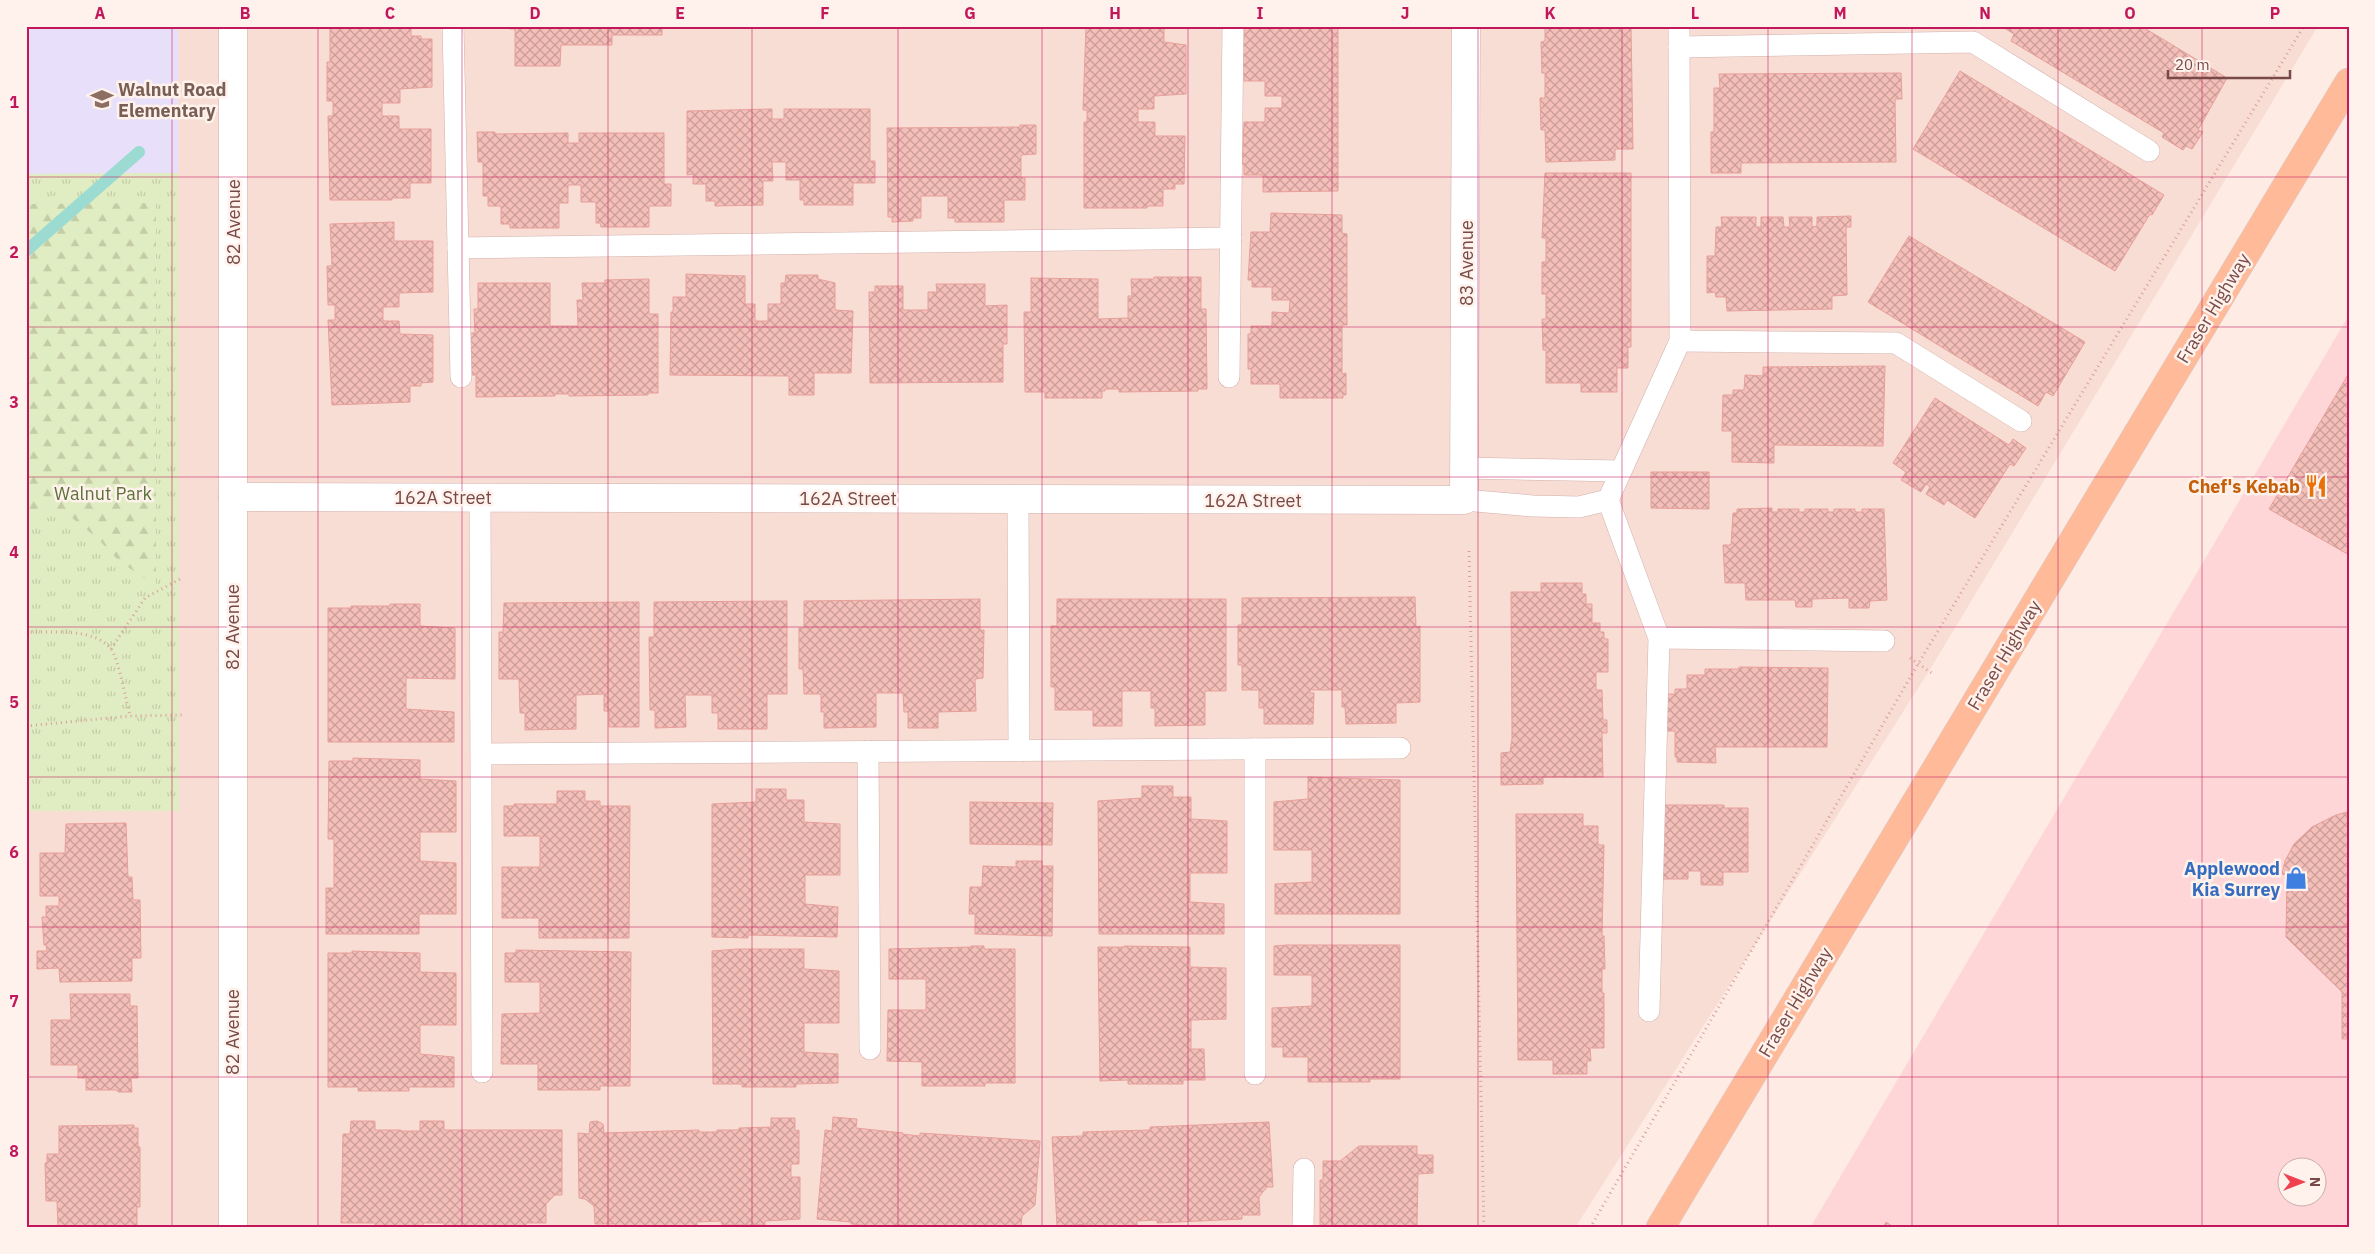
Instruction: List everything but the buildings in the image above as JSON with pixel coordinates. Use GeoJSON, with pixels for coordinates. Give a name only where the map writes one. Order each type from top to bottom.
{"type":"FeatureCollection","features":[{"type":"Feature","properties":{"kind":"main road","name":"Fraser Highway"},"geometry":{"type":"LineString","coordinates":[[1660,1228],[2349,82]]}},
{"type":"Feature","properties":{"kind":"street","name":"82 Avenue"},"geometry":{"type":"LineString","coordinates":[[233,26],[233,1228]]}},
{"type":"Feature","properties":{"kind":"street","name":"83 Avenue"},"geometry":{"type":"LineString","coordinates":[[1464,500],[1466,26]]}},
{"type":"Feature","properties":{"kind":"street","name":"162A Street"},"geometry":{"type":"LineString","coordinates":[[233,497],[1464,500]]}},
{"type":"Feature","properties":{"kind":"lane"},"geometry":{"type":"LineString","coordinates":[[453,26],[461,377]]}},
{"type":"Feature","properties":{"kind":"lane"},"geometry":{"type":"LineString","coordinates":[[1229,377],[1232,26]]}},
{"type":"Feature","properties":{"kind":"lane"},"geometry":{"type":"LineString","coordinates":[[1649,1011],[1659,638],[1608,500],[1680,341],[1679,36],[1973,42],[2149,152]]}},
{"type":"Feature","properties":{"kind":"lane"},"geometry":{"type":"LineString","coordinates":[[458,248],[1231,238]]}},
{"type":"Feature","properties":{"kind":"lane"},"geometry":{"type":"LineString","coordinates":[[1680,341],[1896,342],[2021,421]]}},
{"type":"Feature","properties":{"kind":"lane"},"geometry":{"type":"LineString","coordinates":[[1464,468],[1622,471]]}},
{"type":"Feature","properties":{"kind":"lane"},"geometry":{"type":"LineString","coordinates":[[480,497],[482,1072]]}},
{"type":"Feature","properties":{"kind":"lane"},"geometry":{"type":"LineString","coordinates":[[1018,499],[1019,750]]}},
{"type":"Feature","properties":{"kind":"lane"},"geometry":{"type":"LineString","coordinates":[[1464,500],[1533,506],[1579,507],[1608,500]]}},
{"type":"Feature","properties":{"kind":"lane"},"geometry":{"type":"LineString","coordinates":[[1659,638],[1884,641]]}},
{"type":"Feature","properties":{"kind":"lane"},"geometry":{"type":"LineString","coordinates":[[482,754],[1400,748]]}},
{"type":"Feature","properties":{"kind":"lane"},"geometry":{"type":"LineString","coordinates":[[1255,749],[1255,1074]]}},
{"type":"Feature","properties":{"kind":"lane"},"geometry":{"type":"LineString","coordinates":[[868,751],[870,1048]]}},
{"type":"Feature","properties":{"kind":"lane"},"geometry":{"type":"LineString","coordinates":[[1303,1228],[1304,1169]]}},
{"type":"Feature","properties":{"kind":"path"},"geometry":{"type":"LineString","coordinates":[[1590,1228],[1918,664],[2304,26]]}},
{"type":"Feature","properties":{"kind":"path"},"geometry":{"type":"LineString","coordinates":[[1469,552],[1484,1228]]}},
{"type":"Feature","properties":{"kind":"path"},"geometry":{"type":"LineString","coordinates":[[111,650],[145,598],[182,578]]}},
{"type":"Feature","properties":{"kind":"path"},"geometry":{"type":"LineString","coordinates":[[26,632],[85,635],[98,638],[111,650],[130,716]]}},
{"type":"Feature","properties":{"kind":"path"},"geometry":{"type":"LineString","coordinates":[[26,726],[130,716],[183,715]]}},
{"type":"Feature","properties":{"kind":"shaded area"},"geometry":{"type":"Polygon","coordinates":[[[26,26],[2318,26],[1929,671],[1575,1228],[26,1228],[26,26]]]}},
{"type":"Feature","properties":{"kind":"shaded area","name":"Walnut Road Elementary"},"geometry":{"type":"Polygon","coordinates":[[[26,26],[178,26],[178,173],[26,174],[26,26]]]}},
{"type":"Feature","properties":{"kind":"shaded area"},"geometry":{"type":"Polygon","coordinates":[[[2349,315],[2349,1228],[1810,1228],[2349,315]]]}},
{"type":"Feature","properties":{"kind":"green space","name":"Walnut Park"},"geometry":{"type":"Polygon","coordinates":[[[178,173],[179,811],[26,811],[26,174],[178,173]]]}},
{"type":"Feature","properties":{"kind":"green space"},"geometry":{"type":"Polygon","coordinates":[[[156,203],[156,586],[119,561],[97,538],[66,513],[26,511],[26,204],[156,203]]]}},
{"type":"Feature","properties":{"kind":"waterway"},"geometry":{"type":"LineString","coordinates":[[26,251],[139,152]]}},
{"type":"Feature","properties":{"kind":"place","name":"Walnut Road Elementary"},"geometry":{"type":"Point","coordinates":[102,99]}},
{"type":"Feature","properties":{"kind":"place","name":"Chef's Kebab"},"geometry":{"type":"Point","coordinates":[2316,486]}},
{"type":"Feature","properties":{"kind":"place","name":"Applewood Kia Surrey"},"geometry":{"type":"Point","coordinates":[2296,878]}}]}
